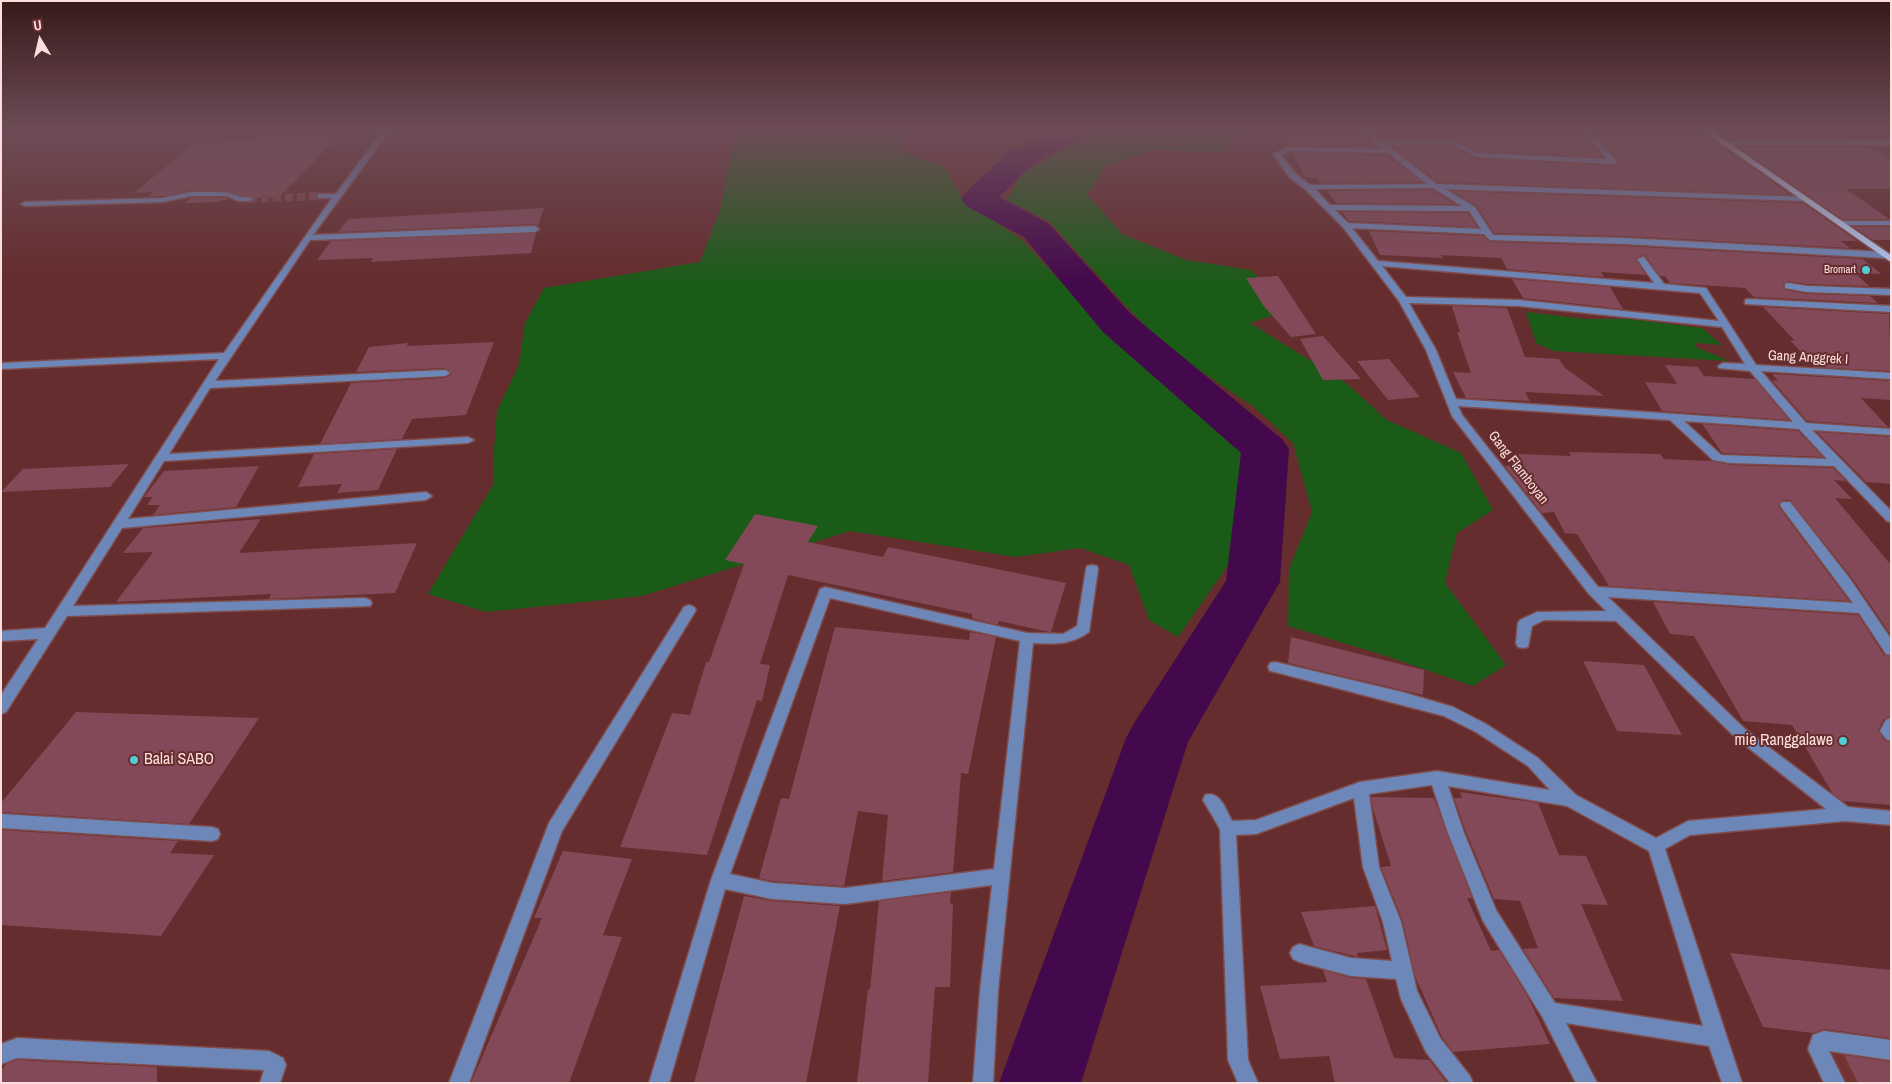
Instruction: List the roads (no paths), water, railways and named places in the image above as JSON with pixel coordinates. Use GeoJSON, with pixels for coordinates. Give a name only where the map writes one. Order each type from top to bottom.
{"type":"FeatureCollection","features":[{"type":"Feature","properties":{"kind":"main road"},"geometry":{"type":"LineString","coordinates":[[1778,181],[1888,257]]}},
{"type":"Feature","properties":{"kind":"street"},"geometry":{"type":"LineString","coordinates":[[1,708],[207,385],[307,238],[349,181]]}},
{"type":"Feature","properties":{"kind":"street","name":"Gang Flamboyan"},"geometry":{"type":"LineString","coordinates":[[1299,181],[1346,225],[1403,300],[1431,350],[1457,416],[1594,591],[1741,734],[1845,814]]}},
{"type":"Feature","properties":{"kind":"street"},"geometry":{"type":"LineString","coordinates":[[1428,181],[1472,209],[1490,237],[1634,242],[1888,257]]}},
{"type":"Feature","properties":{"kind":"street"},"geometry":{"type":"LineString","coordinates":[[1308,187],[1435,186],[1805,200]]}},
{"type":"Feature","properties":{"kind":"street"},"geometry":{"type":"LineString","coordinates":[[25,204],[163,200],[191,194],[229,194],[238,199],[249,199]]}},
{"type":"Feature","properties":{"kind":"street"},"geometry":{"type":"LineString","coordinates":[[321,196],[338,196]]}},
{"type":"Feature","properties":{"kind":"street"},"geometry":{"type":"LineString","coordinates":[[1328,207],[1472,209]]}},
{"type":"Feature","properties":{"kind":"street"},"geometry":{"type":"LineString","coordinates":[[1840,223],[1891,223]]}},
{"type":"Feature","properties":{"kind":"street"},"geometry":{"type":"LineString","coordinates":[[1346,225],[1488,232]]}},
{"type":"Feature","properties":{"kind":"street"},"geometry":{"type":"LineString","coordinates":[[307,238],[535,229]]}},
{"type":"Feature","properties":{"kind":"street"},"geometry":{"type":"LineString","coordinates":[[1640,259],[1662,288]]}},
{"type":"Feature","properties":{"kind":"street"},"geometry":{"type":"LineString","coordinates":[[1375,263],[1504,272],[1662,288],[1703,290],[1713,301],[1724,324],[1753,368],[1802,426],[1891,518]]}},
{"type":"Feature","properties":{"kind":"street"},"geometry":{"type":"LineString","coordinates":[[1788,286],[1891,292]]}},
{"type":"Feature","properties":{"kind":"street"},"geometry":{"type":"LineString","coordinates":[[1403,300],[1519,303],[1724,324]]}},
{"type":"Feature","properties":{"kind":"street"},"geometry":{"type":"LineString","coordinates":[[1748,302],[1891,309]]}},
{"type":"Feature","properties":{"kind":"street"},"geometry":{"type":"LineString","coordinates":[[1,366],[227,356]]}},
{"type":"Feature","properties":{"kind":"street","name":"Gang Anggrek I"},"geometry":{"type":"LineString","coordinates":[[1724,366],[1891,376]]}},
{"type":"Feature","properties":{"kind":"street"},"geometry":{"type":"LineString","coordinates":[[207,385],[445,373]]}},
{"type":"Feature","properties":{"kind":"street"},"geometry":{"type":"LineString","coordinates":[[1451,402],[1891,432]]}},
{"type":"Feature","properties":{"kind":"street"},"geometry":{"type":"LineString","coordinates":[[1673,417],[1717,458],[1837,463]]}},
{"type":"Feature","properties":{"kind":"street"},"geometry":{"type":"LineString","coordinates":[[162,458],[468,440]]}},
{"type":"Feature","properties":{"kind":"street"},"geometry":{"type":"LineString","coordinates":[[120,524],[426,496]]}},
{"type":"Feature","properties":{"kind":"street"},"geometry":{"type":"LineString","coordinates":[[1786,505],[1864,609],[1891,650]]}},
{"type":"Feature","properties":{"kind":"street"},"geometry":{"type":"LineString","coordinates":[[659,1083],[719,880],[825,592],[1027,638],[1063,638],[1080,632],[1084,628],[1092,569]]}},
{"type":"Feature","properties":{"kind":"street"},"geometry":{"type":"LineString","coordinates":[[1594,591],[1864,609]]}},
{"type":"Feature","properties":{"kind":"street"},"geometry":{"type":"LineString","coordinates":[[62,611],[365,603]]}},
{"type":"Feature","properties":{"kind":"street"},"geometry":{"type":"LineString","coordinates":[[459,1083],[555,828],[689,610]]}},
{"type":"Feature","properties":{"kind":"street"},"geometry":{"type":"LineString","coordinates":[[1523,643],[1525,623],[1542,614],[1619,616]]}},
{"type":"Feature","properties":{"kind":"street"},"geometry":{"type":"LineString","coordinates":[[1,636],[49,633]]}},
{"type":"Feature","properties":{"kind":"street"},"geometry":{"type":"LineString","coordinates":[[982,1083],[989,991],[1027,638]]}},
{"type":"Feature","properties":{"kind":"street"},"geometry":{"type":"LineString","coordinates":[[1275,667],[1394,696],[1448,712],[1480,728],[1533,762],[1570,800],[1656,846],[1732,1083]]}},
{"type":"Feature","properties":{"kind":"street"},"geometry":{"type":"LineString","coordinates":[[1891,724],[1888,731],[1891,736]]}},
{"type":"Feature","properties":{"kind":"street"},"geometry":{"type":"LineString","coordinates":[[1228,828],[1256,827],[1360,789],[1436,778],[1570,800]]}},
{"type":"Feature","properties":{"kind":"street"},"geometry":{"type":"LineString","coordinates":[[1436,778],[1489,914],[1550,1011],[1587,1083]]}},
{"type":"Feature","properties":{"kind":"street"},"geometry":{"type":"LineString","coordinates":[[1360,789],[1366,817],[1371,867],[1392,922],[1408,993],[1433,1045],[1463,1083]]}},
{"type":"Feature","properties":{"kind":"street"},"geometry":{"type":"LineString","coordinates":[[1211,800],[1228,828],[1238,1060],[1248,1083]]}},
{"type":"Feature","properties":{"kind":"street"},"geometry":{"type":"LineString","coordinates":[[1656,846],[1688,828],[1845,814],[1889,821]]}},
{"type":"Feature","properties":{"kind":"street"},"geometry":{"type":"LineString","coordinates":[[1,821],[212,834]]}},
{"type":"Feature","properties":{"kind":"street"},"geometry":{"type":"LineString","coordinates":[[719,880],[772,891],[845,896],[1001,876]]}},
{"type":"Feature","properties":{"kind":"street"},"geometry":{"type":"LineString","coordinates":[[1298,953],[1351,967],[1403,970]]}},
{"type":"Feature","properties":{"kind":"street"},"geometry":{"type":"LineString","coordinates":[[1550,1011],[1716,1038]]}},
{"type":"Feature","properties":{"kind":"street"},"geometry":{"type":"LineString","coordinates":[[1835,1083],[1819,1053],[1820,1042],[1891,1050]]}},
{"type":"Feature","properties":{"kind":"street"},"geometry":{"type":"LineString","coordinates":[[1,1054],[17,1048],[269,1061],[276,1065],[270,1083]]}},
{"type":"Feature","properties":{"kind":"waterway"},"geometry":{"type":"LineString","coordinates":[[997,181],[978,199],[1036,230],[1117,323],[1265,449],[1253,582],[1158,738],[1040,1083]]}},
{"type":"Feature","properties":{"kind":"tunnel"},"geometry":{"type":"LineString","coordinates":[[249,199],[321,196]]}},
{"type":"Feature","properties":{"kind":"place","name":"Bromart"},"geometry":{"type":"Point","coordinates":[1866,270]}},
{"type":"Feature","properties":{"kind":"place","name":"mie Ranggalawe"},"geometry":{"type":"Point","coordinates":[1843,741]}},
{"type":"Feature","properties":{"kind":"place","name":"Balai SABO"},"geometry":{"type":"Point","coordinates":[134,760]}}]}
